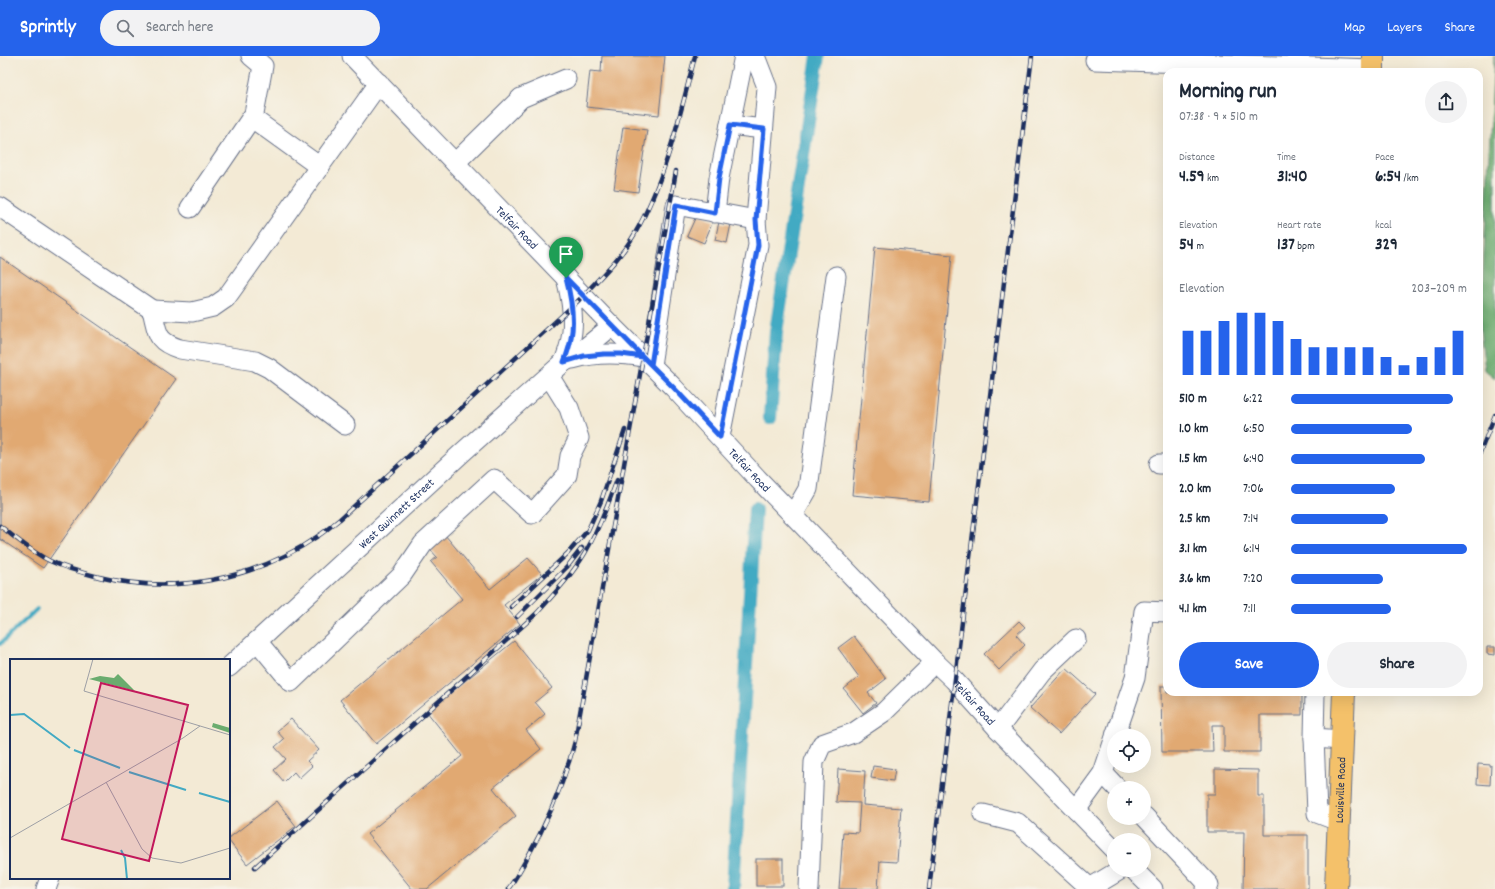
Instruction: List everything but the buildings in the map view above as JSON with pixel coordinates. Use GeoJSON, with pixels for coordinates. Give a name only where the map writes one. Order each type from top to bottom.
{"type":"FeatureCollection","features":[{"type":"Feature","properties":{"kind":"main road","name":"Louisville Road"},"geometry":{"type":"LineString","coordinates":[[1336,889],[1344,696]]}},
{"type":"Feature","properties":{"kind":"street"},"geometry":{"type":"LineString","coordinates":[[190,208],[254,114],[263,66],[251,56]]}},
{"type":"Feature","properties":{"kind":"street","name":"Telfair Road"},"geometry":{"type":"LineString","coordinates":[[352,56],[647,361],[793,515],[954,680],[998,730],[1107,842]]}},
{"type":"Feature","properties":{"kind":"street"},"geometry":{"type":"LineString","coordinates":[[715,213],[719,178],[744,56]]}},
{"type":"Feature","properties":{"kind":"street"},"geometry":{"type":"LineString","coordinates":[[720,437],[758,245],[756,220],[767,88],[754,56]]}},
{"type":"Feature","properties":{"kind":"street"},"geometry":{"type":"LineString","coordinates":[[1095,60],[1373,66]]}},
{"type":"Feature","properties":{"kind":"street"},"geometry":{"type":"LineString","coordinates":[[455,163],[521,98],[566,79]]}},
{"type":"Feature","properties":{"kind":"street"},"geometry":{"type":"LineString","coordinates":[[0,207],[152,310],[192,312],[213,307],[226,298],[379,83]]}},
{"type":"Feature","properties":{"kind":"street"},"geometry":{"type":"LineString","coordinates":[[252,118],[320,167]]}},
{"type":"Feature","properties":{"kind":"street"},"geometry":{"type":"LineString","coordinates":[[730,125],[764,129]]}},
{"type":"Feature","properties":{"kind":"street"},"geometry":{"type":"LineString","coordinates":[[564,362],[584,356],[604,354],[621,354],[647,361],[676,205],[756,220]]}},
{"type":"Feature","properties":{"kind":"street"},"geometry":{"type":"LineString","coordinates":[[793,515],[808,489],[836,276]]}},
{"type":"Feature","properties":{"kind":"street"},"geometry":{"type":"LineString","coordinates":[[564,362],[572,336],[573,317],[571,298],[566,278]]}},
{"type":"Feature","properties":{"kind":"street"},"geometry":{"type":"LineString","coordinates":[[152,310],[160,338],[168,345],[180,349],[255,360],[269,368],[345,425]]}},
{"type":"Feature","properties":{"kind":"street","name":"West Gwinnett Street"},"geometry":{"type":"LineString","coordinates":[[230,666],[464,451],[564,362],[579,353],[608,322]]}},
{"type":"Feature","properties":{"kind":"street"},"geometry":{"type":"LineString","coordinates":[[257,641],[291,682],[402,576],[423,544],[494,479],[532,514],[567,474],[570,456],[579,438],[569,408],[549,376]]}},
{"type":"Feature","properties":{"kind":"street"},"geometry":{"type":"LineString","coordinates":[[1117,729],[1135,678],[1144,611],[1163,612]]}},
{"type":"Feature","properties":{"kind":"street"},"geometry":{"type":"LineString","coordinates":[[998,730],[1042,671],[1076,639]]}},
{"type":"Feature","properties":{"kind":"street"},"geometry":{"type":"LineString","coordinates":[[809,889],[814,762],[822,744],[853,733],[884,712],[935,662]]}},
{"type":"Feature","properties":{"kind":"street"},"geometry":{"type":"LineString","coordinates":[[1316,696],[1314,738],[1317,813],[1338,821]]}},
{"type":"Feature","properties":{"kind":"street"},"geometry":{"type":"LineString","coordinates":[[1314,738],[1342,740]]}},
{"type":"Feature","properties":{"kind":"street"},"geometry":{"type":"LineString","coordinates":[[1076,810],[1103,773],[1107,761]]}},
{"type":"Feature","properties":{"kind":"street"},"geometry":{"type":"LineString","coordinates":[[1103,773],[1110,781]]}},
{"type":"Feature","properties":{"kind":"street"},"geometry":{"type":"LineString","coordinates":[[983,814],[1018,823],[1090,888],[1108,877]]}},
{"type":"Feature","properties":{"kind":"street"},"geometry":{"type":"LineString","coordinates":[[1151,823],[1209,885],[1206,889]]}},
{"type":"Feature","properties":{"kind":"street"},"geometry":{"type":"LineString","coordinates":[[1141,877],[1153,889]]}},
{"type":"Feature","properties":{"kind":"street"},"geometry":{"type":"LineString","coordinates":[[46,889],[50,879]]}},
{"type":"Feature","properties":{"kind":"green space"},"geometry":{"type":"Polygon","coordinates":[[[1495,56],[1495,378],[1485,370],[1483,354],[1483,271],[1495,56]]]}},
{"type":"Feature","properties":{"kind":"waterway"},"geometry":{"type":"LineString","coordinates":[[770,418],[776,332],[818,56]]}},
{"type":"Feature","properties":{"kind":"waterway"},"geometry":{"type":"LineString","coordinates":[[733,889],[755,509]]}},
{"type":"Feature","properties":{"kind":"waterway"},"geometry":{"type":"LineString","coordinates":[[0,644],[37,609]]}},
{"type":"Feature","properties":{"kind":"railway"},"geometry":{"type":"LineString","coordinates":[[0,526],[24,545],[50,561],[62,566],[99,577],[127,582],[156,584],[184,584],[213,580],[241,573],[268,564],[294,551],[321,534],[340,519],[579,300],[622,252],[634,235],[645,215],[663,171],[695,56]]}},
{"type":"Feature","properties":{"kind":"railway"},"geometry":{"type":"LineString","coordinates":[[929,889],[1032,56]]}},
{"type":"Feature","properties":{"kind":"railway"},"geometry":{"type":"LineString","coordinates":[[508,889],[526,860],[548,817],[566,772],[575,741],[676,171]]}},
{"type":"Feature","properties":{"kind":"railway"},"geometry":{"type":"LineString","coordinates":[[1483,445],[1495,415]]}},
{"type":"Feature","properties":{"kind":"railway"},"geometry":{"type":"LineString","coordinates":[[511,607],[568,553],[588,530],[601,501],[625,430]]}},
{"type":"Feature","properties":{"kind":"railway"},"geometry":{"type":"LineString","coordinates":[[255,867],[537,613],[569,577],[585,553],[602,518],[617,480]]}},
{"type":"Feature","properties":{"kind":"railway"},"geometry":{"type":"LineString","coordinates":[[517,617],[567,567],[582,548]]}},
{"type":"Feature","properties":{"kind":"route"},"geometry":{"type":"LineString","coordinates":[[566,278],[571,298],[573,317],[572,336],[564,362],[584,356],[604,354],[621,354],[643,357],[674,388],[720,437],[758,245],[756,220],[764,129],[730,125],[719,178],[715,213],[676,205],[651,365],[612,326],[566,278]]}}]}
